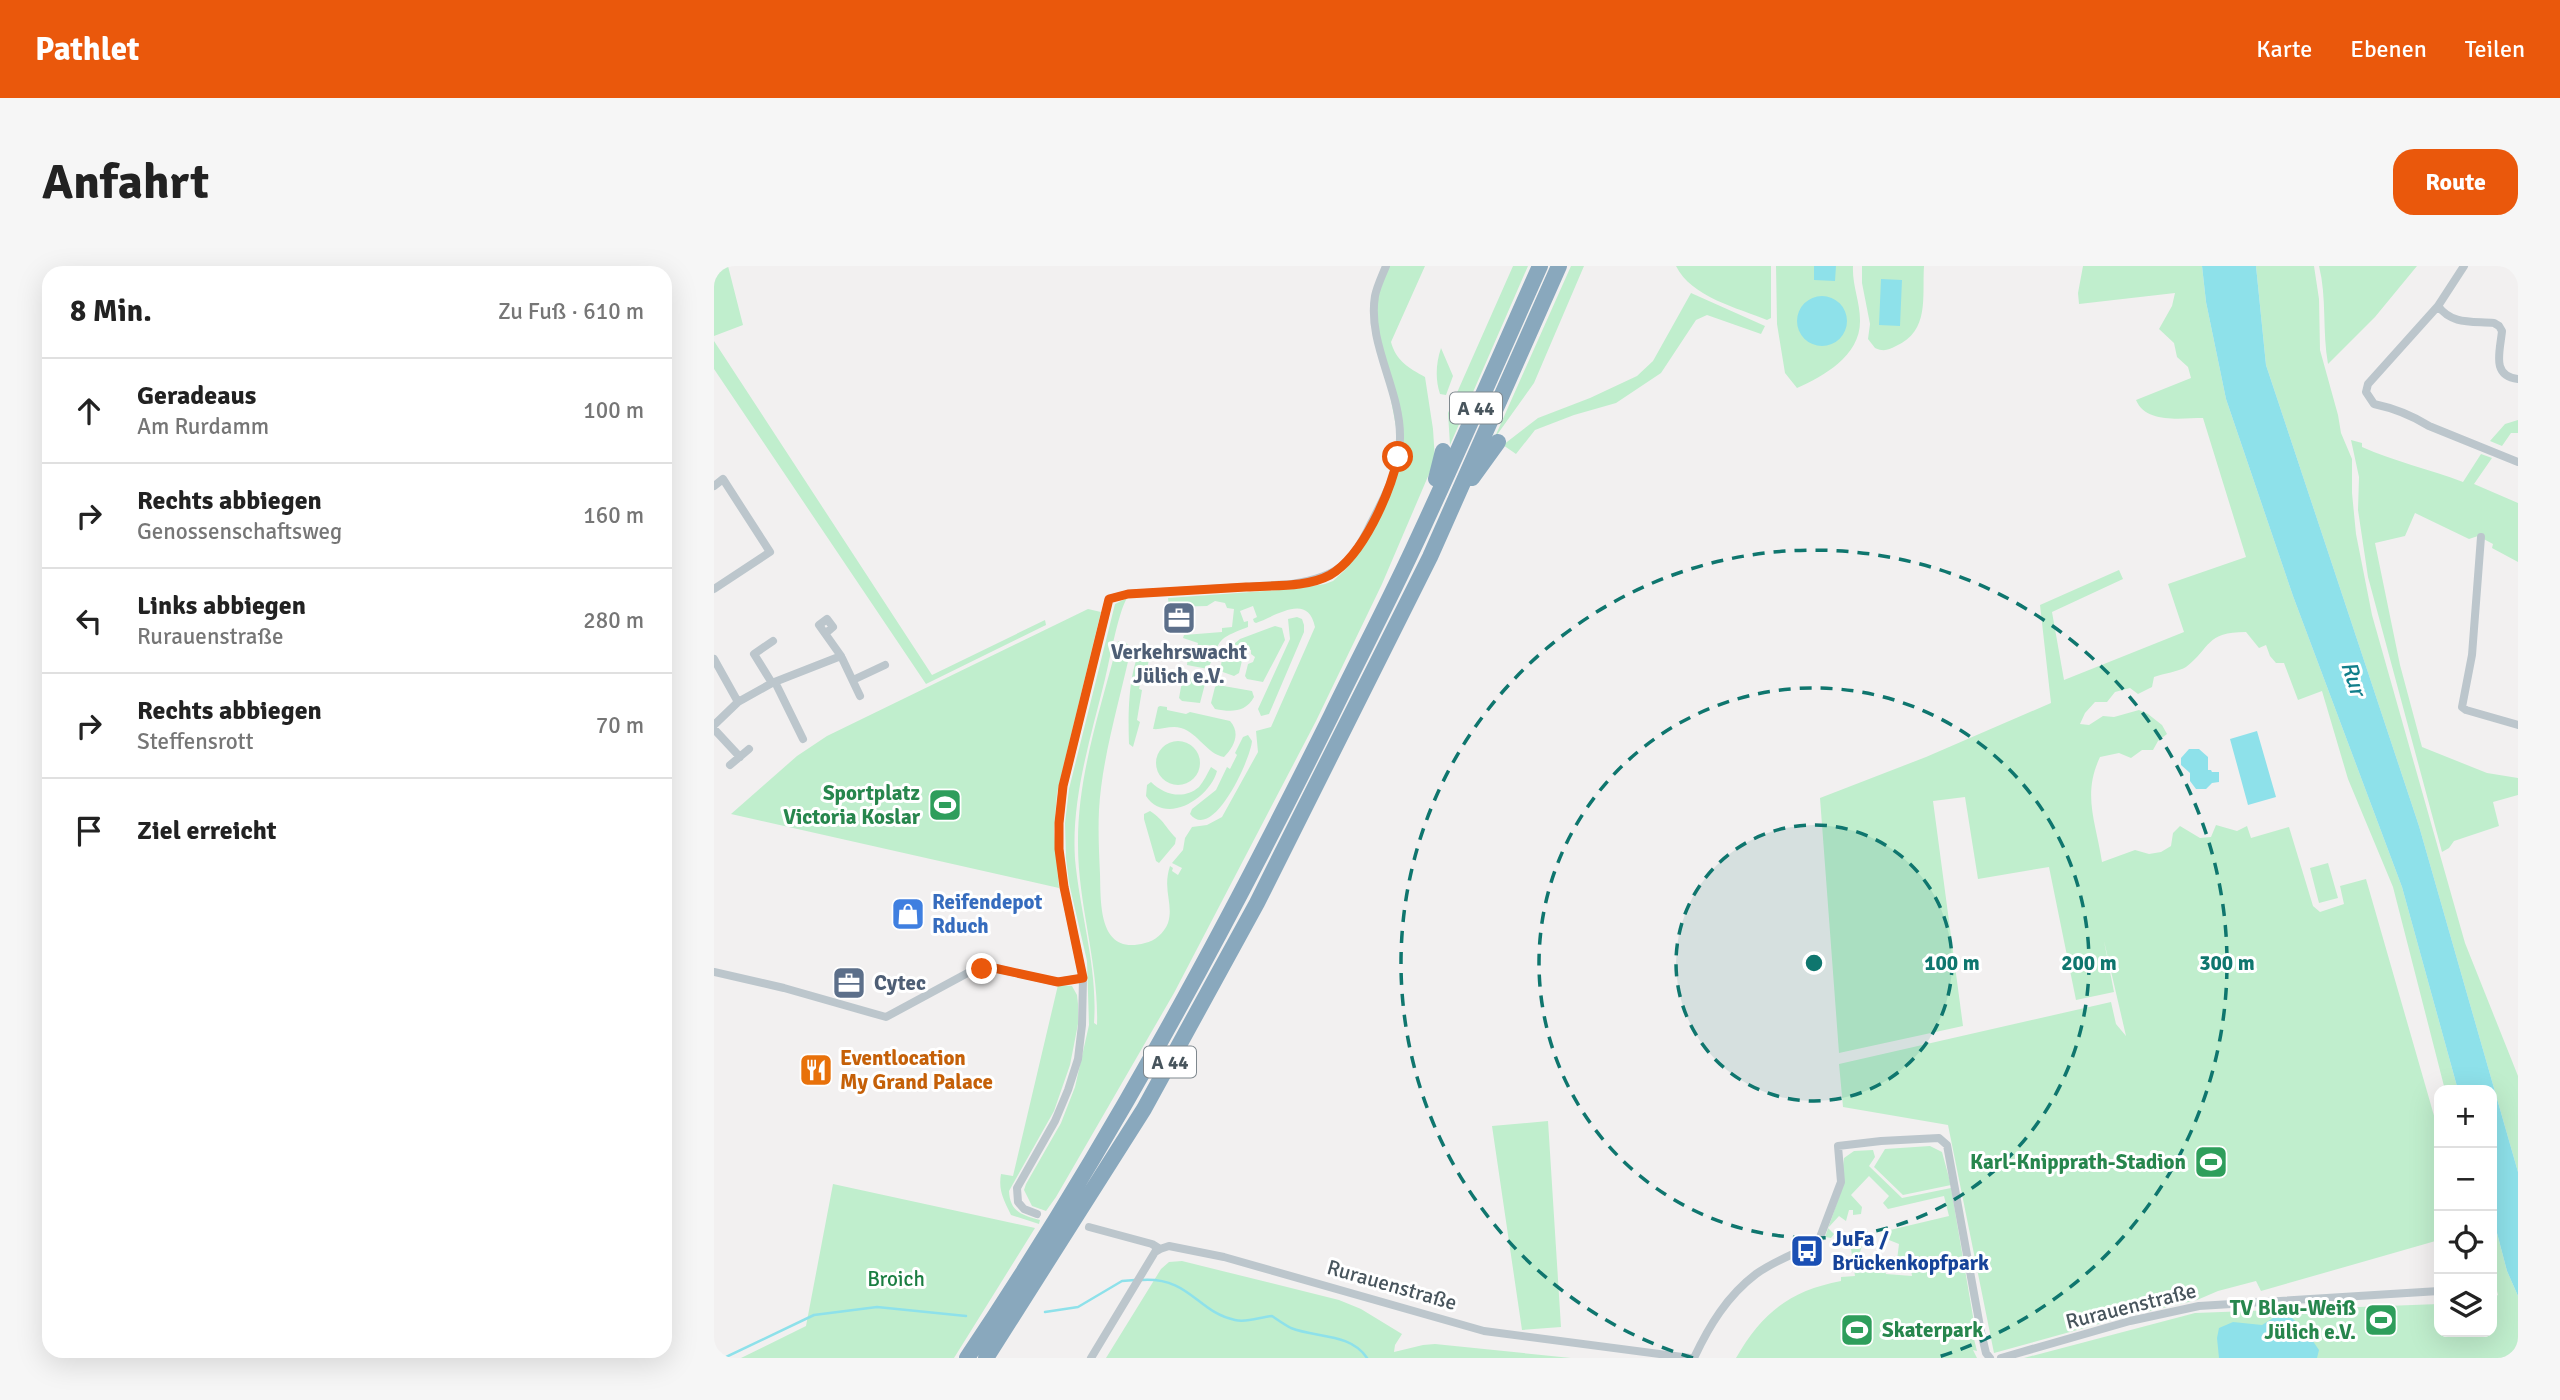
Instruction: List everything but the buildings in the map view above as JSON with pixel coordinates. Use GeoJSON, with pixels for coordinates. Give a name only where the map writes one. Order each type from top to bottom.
{"type":"FeatureCollection","features":[{"type":"Feature","properties":{"kind":"highway","name":"A 44"},"geometry":{"type":"LineString","coordinates":[[967,1358],[1071,1192],[1187,996],[1306,765],[1412,550],[1540,266]]}},
{"type":"Feature","properties":{"kind":"highway","name":"A 44"},"geometry":{"type":"LineString","coordinates":[[986,1358],[1144,1109],[1205,999],[1340,741],[1430,557],[1559,266]]}},
{"type":"Feature","properties":{"kind":"highway"},"geometry":{"type":"LineString","coordinates":[[1455,499],[1498,443]]}},
{"type":"Feature","properties":{"kind":"highway"},"geometry":{"type":"LineString","coordinates":[[1412,550],[1443,451]]}},
{"type":"Feature","properties":{"kind":"street"},"geometry":{"type":"LineString","coordinates":[[1037,1214],[1024,1209],[1018,1202],[1017,1188],[1055,1121],[1068,1090],[1078,1059],[1082,1025],[1083,978],[1059,849],[1063,786],[1109,599],[1128,594],[1315,581],[1337,571],[1360,546],[1393,477],[1400,441],[1399,417],[1374,317],[1375,297],[1386,266]]}},
{"type":"Feature","properties":{"kind":"street"},"geometry":{"type":"LineString","coordinates":[[2465,266],[2438,306],[2368,384],[2366,392],[2374,404],[2418,419],[2518,462]]}},
{"type":"Feature","properties":{"kind":"street"},"geometry":{"type":"LineString","coordinates":[[2438,306],[2445,315],[2453,319],[2494,323],[2499,326],[2502,331],[2499,366],[2507,378],[2518,379]]}},
{"type":"Feature","properties":{"kind":"street"},"geometry":{"type":"LineString","coordinates":[[714,485],[723,479],[770,552],[714,589]]}},
{"type":"Feature","properties":{"kind":"street"},"geometry":{"type":"LineString","coordinates":[[2480,537],[2472,655],[2462,707],[2518,725]]}},
{"type":"Feature","properties":{"kind":"street"},"geometry":{"type":"LineString","coordinates":[[826,633],[841,656],[860,696]]}},
{"type":"Feature","properties":{"kind":"street"},"geometry":{"type":"LineString","coordinates":[[773,641],[754,654],[803,739]]}},
{"type":"Feature","properties":{"kind":"street"},"geometry":{"type":"LineString","coordinates":[[740,757],[714,727],[738,702],[773,683],[841,656]]}},
{"type":"Feature","properties":{"kind":"street"},"geometry":{"type":"LineString","coordinates":[[714,659],[738,702]]}},
{"type":"Feature","properties":{"kind":"street"},"geometry":{"type":"LineString","coordinates":[[853,680],[885,665]]}},
{"type":"Feature","properties":{"kind":"street"},"geometry":{"type":"LineString","coordinates":[[730,765],[749,748]]}},
{"type":"Feature","properties":{"kind":"street"},"geometry":{"type":"LineString","coordinates":[[714,972],[784,988],[886,1017],[975,969],[994,968],[1058,982],[1083,978]]}},
{"type":"Feature","properties":{"kind":"street","name":"Rurauenstraße"},"geometry":{"type":"LineString","coordinates":[[1089,1227],[1152,1244],[1160,1249],[1176,1247],[1224,1257],[1484,1331],[1692,1358],[1712,1322],[1756,1274],[1819,1240],[1841,1182],[1838,1146],[1939,1138],[1947,1145],[1981,1332],[1986,1353],[1990,1358]]}},
{"type":"Feature","properties":{"kind":"street"},"geometry":{"type":"LineString","coordinates":[[1091,1358],[1155,1252],[1160,1249]]}},
{"type":"Feature","properties":{"kind":"street","name":"Rurauenstraße"},"geometry":{"type":"LineString","coordinates":[[2001,1358],[2130,1321],[2199,1306],[2434,1291]]}},
{"type":"Feature","properties":{"kind":"green space"},"geometry":{"type":"Polygon","coordinates":[[[728,266],[743,325],[714,336],[714,270],[728,266]]]}},
{"type":"Feature","properties":{"kind":"green space"},"geometry":{"type":"Polygon","coordinates":[[[1388,266],[1425,266],[1391,342],[1400,359],[1425,377],[1435,460],[1382,584],[1316,721],[1174,993],[1056,1197],[1046,1211],[1032,1206],[1024,1190],[1061,1123],[1075,1087],[1089,1025],[1087,961],[1069,883],[1065,823],[1069,789],[1115,604],[1127,598],[1117,625],[1083,768],[1075,836],[1077,880],[1093,982],[1094,1023],[1097,1025],[1095,980],[1081,890],[1079,819],[1091,742],[1118,641],[1131,648],[1101,790],[1100,886],[1102,912],[1110,935],[1118,942],[1130,945],[1152,940],[1166,927],[1170,909],[1167,882],[1170,866],[1178,875],[1182,868],[1172,863],[1183,850],[1185,838],[1192,827],[1207,825],[1222,817],[1258,752],[1256,731],[1271,727],[1315,627],[1306,611],[1299,609],[1291,609],[1256,623],[1253,619],[1257,617],[1253,606],[1240,611],[1244,622],[1248,621],[1248,627],[1220,642],[1208,669],[1187,665],[1188,655],[1194,657],[1195,653],[1189,651],[1190,646],[1197,647],[1198,643],[1183,638],[1184,635],[1222,632],[1222,628],[1232,627],[1234,609],[1215,601],[1207,606],[1169,607],[1168,598],[1293,589],[1325,584],[1333,581],[1345,570],[1361,549],[1401,453],[1376,321],[1377,298],[1388,266]]]}},
{"type":"Feature","properties":{"kind":"green space"},"geometry":{"type":"Polygon","coordinates":[[[1513,266],[1528,266],[1450,445],[1448,413],[1513,266]]]}},
{"type":"Feature","properties":{"kind":"green space"},"geometry":{"type":"Polygon","coordinates":[[[1571,266],[1584,266],[1534,383],[1494,439],[1571,266]]]}},
{"type":"Feature","properties":{"kind":"green space"},"geometry":{"type":"Polygon","coordinates":[[[1676,266],[1771,266],[1771,318],[1767,320],[1704,294],[1683,277],[1676,266]]]}},
{"type":"Feature","properties":{"kind":"green space"},"geometry":{"type":"Polygon","coordinates":[[[1776,266],[1853,266],[1860,320],[1854,344],[1839,363],[1797,388],[1785,373],[1777,324],[1776,266]]]}},
{"type":"Feature","properties":{"kind":"green space"},"geometry":{"type":"Polygon","coordinates":[[[1862,266],[1924,266],[1923,301],[1919,322],[1907,340],[1888,349],[1875,348],[1868,339],[1870,324],[1862,283],[1862,266]]]}},
{"type":"Feature","properties":{"kind":"green space"},"geometry":{"type":"Polygon","coordinates":[[[2083,266],[2202,266],[2206,302],[2226,399],[2293,596],[2402,887],[2457,1085],[2444,1085],[2393,887],[2348,779],[2322,691],[2298,700],[2284,663],[2276,663],[2266,645],[2259,648],[2246,632],[2216,638],[2186,667],[2154,677],[2152,687],[2138,694],[2130,688],[2115,692],[2107,702],[2095,702],[2080,724],[2089,725],[2103,716],[2114,717],[2139,710],[2162,725],[2167,734],[2158,741],[2153,750],[2142,750],[2131,758],[2119,753],[2100,757],[2091,796],[2102,862],[2135,850],[2149,854],[2161,852],[2171,846],[2173,833],[2180,826],[2200,838],[2211,837],[2216,825],[2237,831],[2247,826],[2251,838],[2289,827],[2313,906],[2320,912],[2344,904],[2340,886],[2366,879],[2434,1116],[2434,1241],[2261,1291],[2256,1281],[2218,1291],[2197,1300],[1994,1353],[1948,1125],[1843,1107],[1839,1064],[2111,1002],[2116,1024],[2126,1036],[2104,941],[2114,992],[2076,1000],[2049,867],[1978,879],[1965,797],[1933,801],[1963,1026],[1839,1053],[1820,798],[1926,757],[2051,703],[2040,605],[2119,570],[2123,579],[2052,612],[2064,680],[2184,632],[2168,584],[2246,557],[2203,418],[2175,419],[2156,416],[2141,408],[2136,400],[2191,378],[2188,367],[2177,357],[2174,343],[2159,329],[2172,306],[2175,293],[2079,304],[2078,293],[2083,266]]]}},
{"type":"Feature","properties":{"kind":"green space"},"geometry":{"type":"Polygon","coordinates":[[[2256,266],[2314,266],[2319,299],[2320,350],[2341,433],[2352,459],[2356,534],[2372,615],[2465,943],[2518,1076],[2518,1172],[2497,1099],[2497,1085],[2493,1085],[2419,826],[2266,365],[2256,266]]]}},
{"type":"Feature","properties":{"kind":"green space"},"geometry":{"type":"Polygon","coordinates":[[[2319,266],[2417,266],[2375,317],[2328,364],[2323,290],[2319,266]]]}},
{"type":"Feature","properties":{"kind":"green space"},"geometry":{"type":"Polygon","coordinates":[[[1691,293],[1765,326],[1761,334],[1707,315],[1696,320],[1661,373],[1616,403],[1535,430],[1516,454],[1503,445],[1538,418],[1637,376],[1653,361],[1691,293]]]}},
{"type":"Feature","properties":{"kind":"green space"},"geometry":{"type":"Polygon","coordinates":[[[714,341],[932,675],[1045,620],[1046,625],[926,684],[714,369],[714,341]]]}},
{"type":"Feature","properties":{"kind":"green space"},"geometry":{"type":"Polygon","coordinates":[[[1441,348],[1453,376],[1446,395],[1440,394],[1437,383],[1441,348]]]}},
{"type":"Feature","properties":{"kind":"green space"},"geometry":{"type":"Polygon","coordinates":[[[2518,420],[2518,433],[2511,433],[2502,446],[2490,441],[2505,424],[2518,420]]]}},
{"type":"Feature","properties":{"kind":"green space"},"geometry":{"type":"Polygon","coordinates":[[[2351,440],[2362,443],[2362,447],[2374,452],[2463,482],[2481,454],[2492,458],[2474,484],[2518,503],[2518,562],[2492,548],[2493,544],[2478,536],[2469,539],[2415,513],[2405,536],[2375,543],[2400,665],[2422,747],[2487,773],[2518,778],[2518,795],[2493,802],[2499,826],[2454,841],[2442,852],[2368,577],[2358,510],[2359,477],[2351,440]]]}},
{"type":"Feature","properties":{"kind":"green space"},"geometry":{"type":"Polygon","coordinates":[[[1088,609],[1101,612],[1057,793],[1054,831],[1059,888],[731,814],[797,756],[827,736],[1088,609]]]}},
{"type":"Feature","properties":{"kind":"green space"},"geometry":{"type":"Polygon","coordinates":[[[1288,619],[1302,619],[1304,632],[1269,714],[1261,716],[1258,709],[1290,639],[1288,619]]]}},
{"type":"Feature","properties":{"kind":"green space"},"geometry":{"type":"Polygon","coordinates":[[[1275,626],[1282,628],[1285,640],[1263,682],[1247,679],[1245,676],[1248,664],[1253,662],[1255,657],[1251,650],[1245,648],[1239,673],[1234,676],[1220,671],[1223,653],[1240,639],[1275,626]]]}},
{"type":"Feature","properties":{"kind":"green space"},"geometry":{"type":"Polygon","coordinates":[[[1142,647],[1152,648],[1147,650],[1145,659],[1149,660],[1139,689],[1142,690],[1137,720],[1140,722],[1133,747],[1129,744],[1130,694],[1134,668],[1142,647]]]}},
{"type":"Feature","properties":{"kind":"green space"},"geometry":{"type":"Polygon","coordinates":[[[1183,676],[1205,684],[1200,703],[1182,701],[1179,698],[1183,676]]]}},
{"type":"Feature","properties":{"kind":"green space"},"geometry":{"type":"Polygon","coordinates":[[[1218,685],[1252,691],[1254,697],[1242,709],[1215,709],[1211,703],[1218,685]]]}},
{"type":"Feature","properties":{"kind":"green space"},"geometry":{"type":"Polygon","coordinates":[[[1160,706],[1167,707],[1167,710],[1230,721],[1236,735],[1231,749],[1224,757],[1212,752],[1181,728],[1153,729],[1160,706]]]}},
{"type":"Feature","properties":{"kind":"green space"},"geometry":{"type":"Polygon","coordinates":[[[1248,735],[1252,741],[1250,750],[1229,795],[1209,817],[1199,820],[1190,814],[1192,809],[1216,790],[1227,767],[1230,769],[1243,737],[1248,735]]]}},
{"type":"Feature","properties":{"kind":"green space"},"geometry":{"type":"Polygon","coordinates":[[[1178,741],[1193,748],[1200,763],[1193,778],[1178,785],[1163,778],[1156,763],[1163,748],[1178,741]]]}},
{"type":"Feature","properties":{"kind":"green space"},"geometry":{"type":"Polygon","coordinates":[[[1211,767],[1217,771],[1213,781],[1197,799],[1186,805],[1165,809],[1155,805],[1146,796],[1147,785],[1151,782],[1168,793],[1187,794],[1201,785],[1211,767]]]}},
{"type":"Feature","properties":{"kind":"green space"},"geometry":{"type":"Polygon","coordinates":[[[1150,811],[1176,838],[1175,844],[1159,863],[1156,861],[1144,819],[1144,814],[1150,811]]]}},
{"type":"Feature","properties":{"kind":"green space"},"geometry":{"type":"Polygon","coordinates":[[[2328,863],[2338,898],[2319,903],[2310,868],[2328,863]]]}},
{"type":"Feature","properties":{"kind":"green space"},"geometry":{"type":"Polygon","coordinates":[[[1058,985],[1072,986],[1077,995],[1078,1024],[1070,1065],[1054,1111],[1009,1191],[1012,1204],[1018,1212],[1040,1220],[1039,1224],[1011,1215],[1002,1195],[1000,1180],[1001,1174],[1013,1176],[1058,985]]]}},
{"type":"Feature","properties":{"kind":"green space"},"geometry":{"type":"Polygon","coordinates":[[[1548,1121],[1561,1327],[1522,1330],[1492,1126],[1548,1121]]]}},
{"type":"Feature","properties":{"kind":"green space"},"geometry":{"type":"Polygon","coordinates":[[[1930,1146],[1942,1152],[1951,1185],[1903,1195],[1874,1167],[1885,1149],[1930,1146]]]}},
{"type":"Feature","properties":{"kind":"green space"},"geometry":{"type":"Polygon","coordinates":[[[1873,1150],[1875,1157],[1869,1166],[1902,1198],[1951,1188],[1977,1340],[1974,1339],[1977,1351],[1973,1350],[1977,1358],[1736,1358],[1756,1328],[1779,1306],[1806,1291],[1841,1281],[1841,1277],[1855,1276],[1850,1242],[1862,1246],[1859,1264],[1885,1271],[1886,1274],[1912,1276],[1911,1269],[1896,1268],[1899,1244],[1889,1240],[1890,1230],[1949,1216],[1944,1196],[1888,1209],[1883,1203],[1889,1196],[1869,1176],[1851,1195],[1862,1207],[1861,1214],[1853,1215],[1853,1210],[1849,1210],[1846,1221],[1839,1216],[1828,1228],[1839,1197],[1844,1158],[1854,1151],[1873,1150]]]}},
{"type":"Feature","properties":{"kind":"green space","name":"Broich"},"geometry":{"type":"Polygon","coordinates":[[[833,1184],[1035,1228],[954,1358],[741,1358],[806,1326],[833,1184]]]}},
{"type":"Feature","properties":{"kind":"green space"},"geometry":{"type":"Polygon","coordinates":[[[1828,1228],[1834,1234],[1831,1238],[1825,1237],[1828,1228]]]}},
{"type":"Feature","properties":{"kind":"green space"},"geometry":{"type":"Polygon","coordinates":[[[2497,1233],[2507,1271],[2518,1296],[2518,1358],[2024,1358],[2195,1313],[2434,1304],[2434,1337],[2497,1337],[2497,1233]]]}},
{"type":"Feature","properties":{"kind":"green space"},"geometry":{"type":"Polygon","coordinates":[[[1182,1261],[1339,1300],[1361,1309],[1402,1334],[1394,1352],[1435,1344],[1571,1358],[1106,1358],[1161,1269],[1169,1262],[1182,1261]]]}},
{"type":"Feature","properties":{"kind":"water"},"geometry":{"type":"Polygon","coordinates":[[[1814,266],[1836,266],[1835,281],[1814,280],[1814,266]]]}},
{"type":"Feature","properties":{"kind":"water","name":"Rur"},"geometry":{"type":"Polygon","coordinates":[[[2202,266],[2256,266],[2266,365],[2419,826],[2493,1085],[2457,1085],[2402,887],[2293,596],[2226,399],[2206,302],[2202,266]]]}},
{"type":"Feature","properties":{"kind":"water"},"geometry":{"type":"Polygon","coordinates":[[[1881,279],[1902,280],[1900,326],[1879,325],[1881,279]]]}},
{"type":"Feature","properties":{"kind":"water"},"geometry":{"type":"Polygon","coordinates":[[[1822,296],[1840,303],[1847,321],[1840,339],[1822,346],[1804,339],[1797,321],[1804,303],[1822,296]]]}},
{"type":"Feature","properties":{"kind":"water"},"geometry":{"type":"Polygon","coordinates":[[[2257,731],[2276,797],[2248,805],[2230,739],[2257,731]]]}},
{"type":"Feature","properties":{"kind":"water"},"geometry":{"type":"Polygon","coordinates":[[[2189,749],[2199,749],[2208,757],[2208,770],[2219,772],[2219,782],[2212,783],[2206,789],[2196,789],[2190,781],[2190,773],[2181,765],[2181,758],[2189,749]]]}},
{"type":"Feature","properties":{"kind":"water"},"geometry":{"type":"Polygon","coordinates":[[[2497,1099],[2518,1172],[2518,1296],[2507,1271],[2497,1233],[2497,1099]]]}},
{"type":"Feature","properties":{"kind":"water"},"geometry":{"type":"Polygon","coordinates":[[[2273,1318],[2292,1318],[2306,1331],[2319,1350],[2317,1358],[2219,1358],[2219,1328],[2233,1322],[2262,1325],[2273,1318]]]}},
{"type":"Feature","properties":{"kind":"waterway"},"geometry":{"type":"LineString","coordinates":[[1045,1312],[1078,1307],[1122,1281],[1135,1280]]}},
{"type":"Feature","properties":{"kind":"waterway"},"geometry":{"type":"LineString","coordinates":[[1142,1280],[1171,1284],[1211,1310],[1235,1320],[1272,1316],[1291,1328],[1343,1340],[1352,1344],[1367,1358]]}},
{"type":"Feature","properties":{"kind":"waterway"},"geometry":{"type":"LineString","coordinates":[[724,1358],[814,1315],[877,1307],[966,1316]]}},
{"type":"Feature","properties":{"kind":"place","name":"Verkehrswacht Jülich e.V."},"geometry":{"type":"Point","coordinates":[1179,618]}},
{"type":"Feature","properties":{"kind":"place","name":"Sportplatz Victoria Koslar"},"geometry":{"type":"Point","coordinates":[945,805]}},
{"type":"Feature","properties":{"kind":"place","name":"Reifendepot Rduch"},"geometry":{"type":"Point","coordinates":[908,914]}},
{"type":"Feature","properties":{"kind":"place","name":"Cytec"},"geometry":{"type":"Point","coordinates":[849,983]}},
{"type":"Feature","properties":{"kind":"place","name":"Eventlocation My Grand Palace"},"geometry":{"type":"Point","coordinates":[816,1070]}},
{"type":"Feature","properties":{"kind":"place","name":"Karl-Knipprath-Stadion"},"geometry":{"type":"Point","coordinates":[2211,1162]}},
{"type":"Feature","properties":{"kind":"place","name":"JuFa / Brückenkopfpark"},"geometry":{"type":"Point","coordinates":[1807,1251]}},
{"type":"Feature","properties":{"kind":"place","name":"TV Blau-Weiß Jülich e.V."},"geometry":{"type":"Point","coordinates":[2381,1320]}},
{"type":"Feature","properties":{"kind":"place","name":"Skaterpark"},"geometry":{"type":"Point","coordinates":[1857,1330]}},
{"type":"Feature","properties":{"kind":"route"},"geometry":{"type":"LineString","coordinates":[[982,969],[994,968],[1058,982],[1083,978],[1064,887],[1059,823],[1063,786],[1109,599],[1128,594],[1292,584],[1328,576],[1337,571],[1360,546],[1393,477],[1398,457]]}}]}
